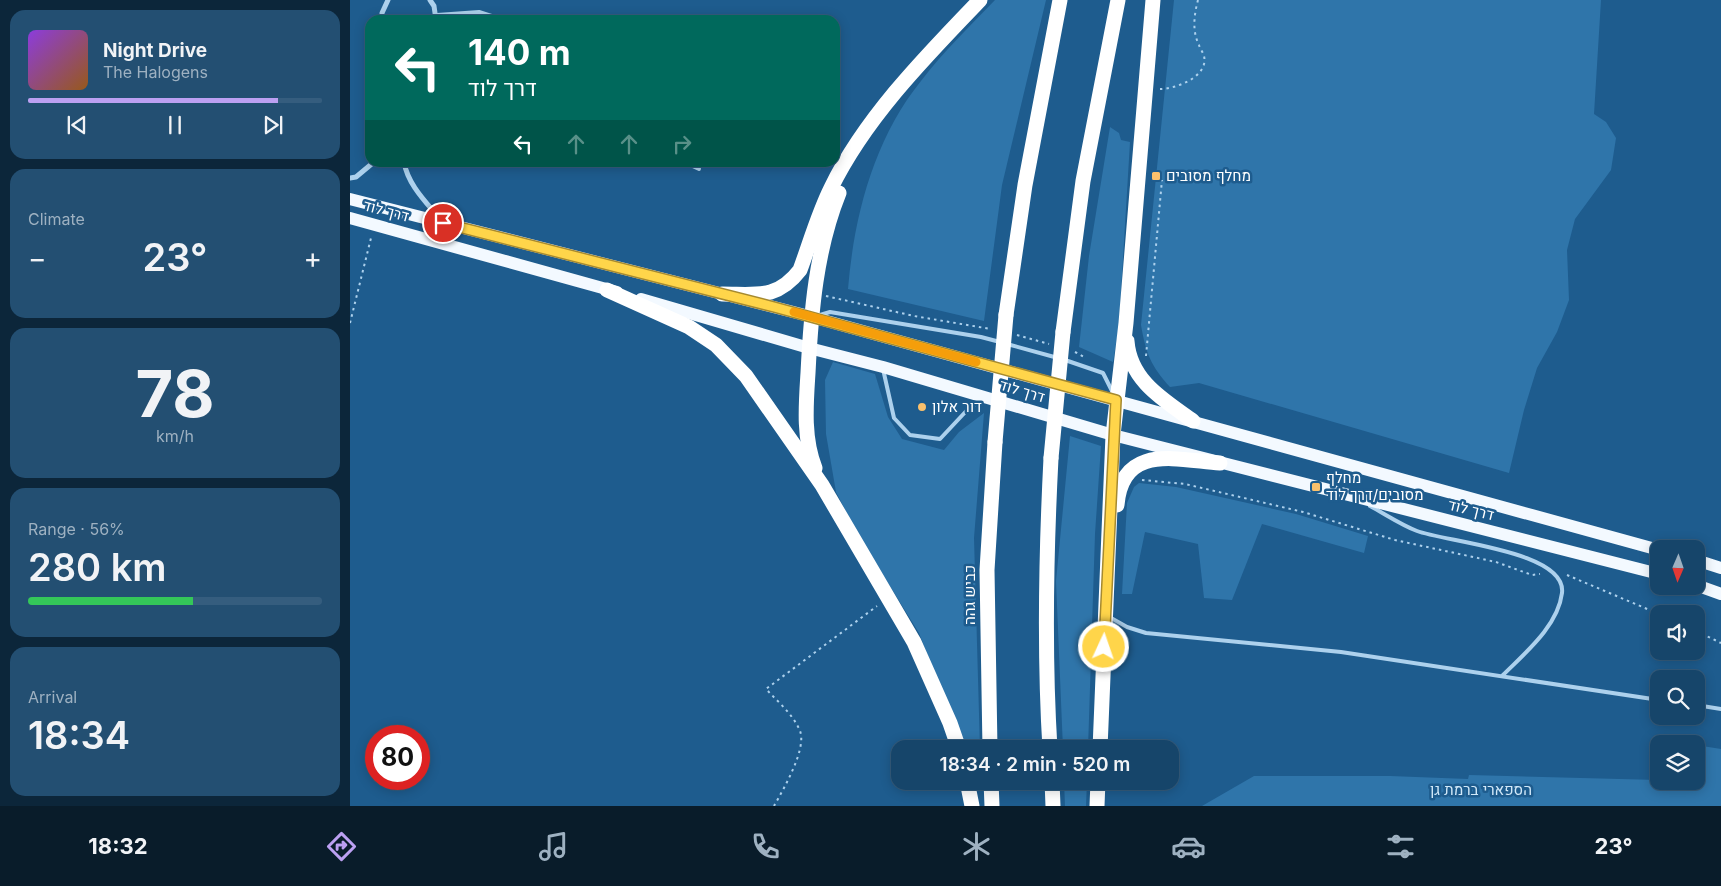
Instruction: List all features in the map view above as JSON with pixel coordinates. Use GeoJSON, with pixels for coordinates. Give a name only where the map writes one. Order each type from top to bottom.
{"type":"FeatureCollection","features":[{"type":"Feature","properties":{"kind":"highway"},"geometry":{"type":"LineString","coordinates":[[722,294],[766,295],[782,289],[793,278],[800,270],[831,187],[860,140],[927,54],[980,0]]}},
{"type":"Feature","properties":{"kind":"highway","name":"כביש גהה"},"geometry":{"type":"LineString","coordinates":[[990,740],[987,570],[995,442],[1009,282],[1025,185],[1060,0]]}},
{"type":"Feature","properties":{"kind":"highway"},"geometry":{"type":"LineString","coordinates":[[1049,740],[1046,681],[1046,607],[1051,458],[1063,332],[1085,172],[1118,0]]}},
{"type":"Feature","properties":{"kind":"highway"},"geometry":{"type":"LineString","coordinates":[[1100,740],[1113,436],[1126,323],[1153,0]]}},
{"type":"Feature","properties":{"kind":"highway"},"geometry":{"type":"LineString","coordinates":[[822,485],[813,465],[807,438],[809,348],[812,317],[818,269],[826,232],[860,140]]}},
{"type":"Feature","properties":{"kind":"highway"},"geometry":{"type":"LineString","coordinates":[[607,290],[689,327],[716,345],[746,376],[822,485],[914,642],[956,740]]}},
{"type":"Feature","properties":{"kind":"highway"},"geometry":{"type":"LineString","coordinates":[[1126,323],[1131,361],[1145,383],[1152,391],[1193,421]]}},
{"type":"Feature","properties":{"kind":"highway"},"geometry":{"type":"LineString","coordinates":[[1102,686],[1112,618],[1118,498],[1123,481],[1131,468],[1140,462],[1164,458],[1220,463]]}},
{"type":"Feature","properties":{"kind":"highway"},"geometry":{"type":"LineString","coordinates":[[969,790],[972,806]]}},
{"type":"Feature","properties":{"kind":"highway"},"geometry":{"type":"LineString","coordinates":[[991,790],[992,806]]}},
{"type":"Feature","properties":{"kind":"highway"},"geometry":{"type":"LineString","coordinates":[[1052,790],[1053,806]]}},
{"type":"Feature","properties":{"kind":"highway"},"geometry":{"type":"LineString","coordinates":[[1097,806],[1098,790]]}},
{"type":"Feature","properties":{"kind":"main road","name":"דרך לוד"},"geometry":{"type":"LineString","coordinates":[[350,199],[812,317],[1650,548]]}},
{"type":"Feature","properties":{"kind":"main road","name":"דרך לוד"},"geometry":{"type":"LineString","coordinates":[[350,218],[809,348],[882,366],[1113,436],[1650,572]]}},
{"type":"Feature","properties":{"kind":"main road"},"geometry":{"type":"LineString","coordinates":[[1705,563],[1721,568]]}},
{"type":"Feature","properties":{"kind":"main road"},"geometry":{"type":"LineString","coordinates":[[1705,588],[1721,594]]}},
{"type":"Feature","properties":{"kind":"street"},"geometry":{"type":"LineString","coordinates":[[382,15],[388,0]]}},
{"type":"Feature","properties":{"kind":"street"},"geometry":{"type":"LineString","coordinates":[[430,0],[435,15]]}},
{"type":"Feature","properties":{"kind":"street"},"geometry":{"type":"LineString","coordinates":[[350,178],[356,177],[368,167]]}},
{"type":"Feature","properties":{"kind":"street"},"geometry":{"type":"LineString","coordinates":[[406,167],[410,181],[418,194],[443,223]]}},
{"type":"Feature","properties":{"kind":"lane"},"geometry":{"type":"LineString","coordinates":[[458,15],[479,12],[488,15]]}},
{"type":"Feature","properties":{"kind":"lane"},"geometry":{"type":"LineString","coordinates":[[695,167],[699,169]]}},
{"type":"Feature","properties":{"kind":"lane"},"geometry":{"type":"LineString","coordinates":[[812,317],[830,312],[981,337],[1074,362],[1103,373],[1116,400]]}},
{"type":"Feature","properties":{"kind":"lane"},"geometry":{"type":"LineString","coordinates":[[882,366],[894,418],[910,435],[940,439],[970,407],[988,398]]}},
{"type":"Feature","properties":{"kind":"lane"},"geometry":{"type":"LineString","coordinates":[[1350,496],[1416,531],[1518,554],[1540,563],[1559,579],[1562,593],[1557,610],[1544,632],[1503,675]]}},
{"type":"Feature","properties":{"kind":"lane"},"geometry":{"type":"LineString","coordinates":[[1112,618],[1127,627],[1146,633],[1341,652],[1650,699]]}},
{"type":"Feature","properties":{"kind":"lane"},"geometry":{"type":"LineString","coordinates":[[1705,706],[1721,709]]}},
{"type":"Feature","properties":{"kind":"path"},"geometry":{"type":"LineString","coordinates":[[1146,89],[1167,89],[1190,81],[1204,64],[1204,56],[1195,35],[1195,10],[1198,0]]}},
{"type":"Feature","properties":{"kind":"path"},"geometry":{"type":"LineString","coordinates":[[1145,383],[1147,324],[1162,180]]}},
{"type":"Feature","properties":{"kind":"path"},"geometry":{"type":"LineString","coordinates":[[350,323],[371,238]]}},
{"type":"Feature","properties":{"kind":"path"},"geometry":{"type":"LineString","coordinates":[[774,806],[797,763],[801,733],[789,712],[766,690],[868,612],[888,600]]}},
{"type":"Feature","properties":{"kind":"path"},"geometry":{"type":"LineString","coordinates":[[1705,635],[1721,643]]}},
{"type":"Feature","properties":{"kind":"green space"},"geometry":{"type":"Polygon","coordinates":[[[995,0],[1046,0],[1002,185],[984,321],[848,289],[855,234],[861,206],[879,153],[891,128],[929,70],[995,0]]]}},
{"type":"Feature","properties":{"kind":"green space"},"geometry":{"type":"Polygon","coordinates":[[[1174,0],[1601,0],[1594,114],[1606,122],[1616,138],[1611,170],[1575,219],[1567,250],[1569,300],[1557,332],[1537,368],[1524,410],[1509,473],[1199,383],[1170,387],[1158,373],[1147,352],[1141,325],[1174,0]]]}},
{"type":"Feature","properties":{"kind":"green space"},"geometry":{"type":"Polygon","coordinates":[[[1110,127],[1119,133],[1121,140],[1130,142],[1119,325],[1113,362],[1079,347],[1089,256],[1110,127]]]}},
{"type":"Feature","properties":{"kind":"green space"},"geometry":{"type":"Polygon","coordinates":[[[833,362],[875,374],[888,417],[902,439],[944,450],[959,432],[984,413],[974,538],[980,740],[961,740],[919,633],[857,533],[836,492],[826,434],[825,380],[833,362]]]}},
{"type":"Feature","properties":{"kind":"green space"},"geometry":{"type":"Polygon","coordinates":[[[1070,436],[1101,446],[1095,534],[1088,740],[1063,740],[1056,581],[1070,436]]]}},
{"type":"Feature","properties":{"kind":"green space"},"geometry":{"type":"Polygon","coordinates":[[[1139,483],[1176,487],[1296,514],[1368,536],[1364,553],[1262,524],[1232,600],[1204,598],[1198,544],[1145,532],[1132,594],[1122,594],[1127,503],[1134,487],[1139,483]]]}},
{"type":"Feature","properties":{"kind":"green space","name":"הספארי ברמת גן"},"geometry":{"type":"Polygon","coordinates":[[[1705,746],[1721,749],[1721,806],[1202,806],[1254,776],[1390,776],[1468,779],[1469,775],[1650,780],[1650,790],[1705,790],[1705,746]]]}},
{"type":"Feature","properties":{"kind":"green space"},"geometry":{"type":"Polygon","coordinates":[[[1064,790],[1087,790],[1086,806],[1065,806],[1064,790]]]}},
{"type":"Feature","properties":{"kind":"slow traffic"},"geometry":{"type":"LineString","coordinates":[[794,312],[976,362]]}},
{"type":"Feature","properties":{"kind":"place","name":"מחלף מסובים"},"geometry":{"type":"Point","coordinates":[1156,176]}},
{"type":"Feature","properties":{"kind":"place","name":"דור אלון"},"geometry":{"type":"Point","coordinates":[922,407]}},
{"type":"Feature","properties":{"kind":"place","name":"מחלף מסובים/דרך לוד"},"geometry":{"type":"Point","coordinates":[1316,487]}},
{"type":"Feature","properties":{"kind":"route"},"geometry":{"type":"LineString","coordinates":[[443,223],[774,307],[1116,400],[1104,647]]}}]}
